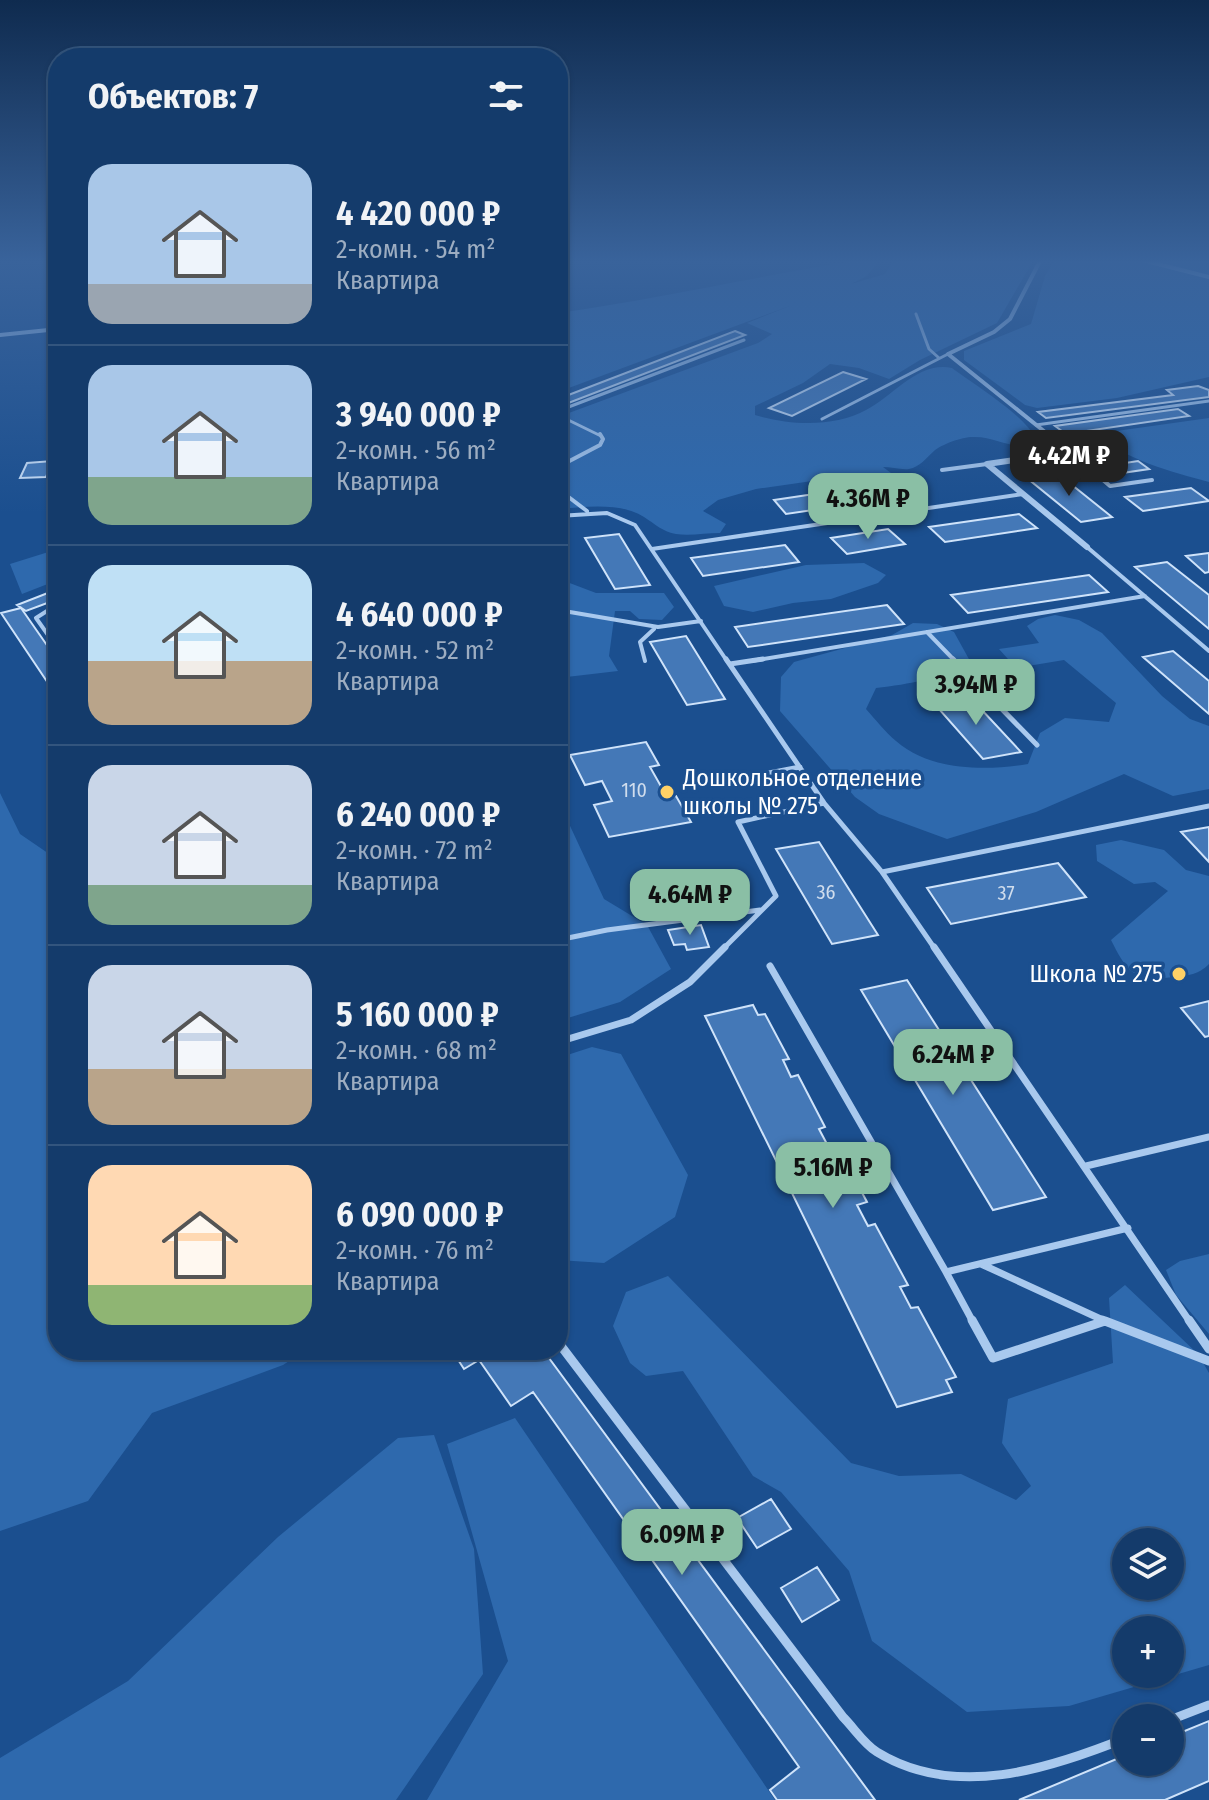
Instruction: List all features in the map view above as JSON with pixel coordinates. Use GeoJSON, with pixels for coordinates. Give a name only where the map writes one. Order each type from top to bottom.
{"type":"FeatureCollection","features":[{"type":"Feature","properties":{"kind":"street"},"geometry":{"type":"LineString","coordinates":[[967,345],[948,354],[1070,452]]}},
{"type":"Feature","properties":{"kind":"street"},"geometry":{"type":"LineString","coordinates":[[987,464],[1070,452]]}},
{"type":"Feature","properties":{"kind":"street"},"geometry":{"type":"LineString","coordinates":[[987,464],[1087,547]]}},
{"type":"Feature","properties":{"kind":"lane"},"geometry":{"type":"LineString","coordinates":[[568,409],[731,345]]}},
{"type":"Feature","properties":{"kind":"lane"},"geometry":{"type":"LineString","coordinates":[[928,345],[939,358]]}},
{"type":"Feature","properties":{"kind":"lane"},"geometry":{"type":"LineString","coordinates":[[822,419],[948,354]]}},
{"type":"Feature","properties":{"kind":"lane"},"geometry":{"type":"LineString","coordinates":[[1036,425],[1209,401]]}},
{"type":"Feature","properties":{"kind":"lane"},"geometry":{"type":"LineString","coordinates":[[568,418],[600,434],[603,439],[600,445],[568,462]]}},
{"type":"Feature","properties":{"kind":"lane"},"geometry":{"type":"LineString","coordinates":[[1070,452],[1110,486],[1152,480]]}},
{"type":"Feature","properties":{"kind":"lane"},"geometry":{"type":"LineString","coordinates":[[942,470],[987,464]]}},
{"type":"Feature","properties":{"kind":"lane"},"geometry":{"type":"LineString","coordinates":[[652,549],[1023,494]]}},
{"type":"Feature","properties":{"kind":"lane"},"geometry":{"type":"LineString","coordinates":[[568,497],[588,512]]}},
{"type":"Feature","properties":{"kind":"lane"},"geometry":{"type":"LineString","coordinates":[[568,515],[603,511],[626,517],[635,525],[824,803],[882,872],[1209,1349]]}},
{"type":"Feature","properties":{"kind":"lane"},"geometry":{"type":"LineString","coordinates":[[1087,547],[1209,651]]}},
{"type":"Feature","properties":{"kind":"lane"},"geometry":{"type":"LineString","coordinates":[[730,664],[1145,596]]}},
{"type":"Feature","properties":{"kind":"lane"},"geometry":{"type":"LineString","coordinates":[[48,610],[36,618],[48,635]]}},
{"type":"Feature","properties":{"kind":"lane"},"geometry":{"type":"LineString","coordinates":[[568,612],[658,627],[701,621]]}},
{"type":"Feature","properties":{"kind":"lane"},"geometry":{"type":"LineString","coordinates":[[645,661],[639,649],[640,640],[644,634],[658,627]]}},
{"type":"Feature","properties":{"kind":"lane"},"geometry":{"type":"LineString","coordinates":[[927,632],[1037,745]]}},
{"type":"Feature","properties":{"kind":"lane"},"geometry":{"type":"LineString","coordinates":[[722,782],[800,767]]}},
{"type":"Feature","properties":{"kind":"lane"},"geometry":{"type":"LineString","coordinates":[[568,1039],[631,1020],[690,982],[776,896],[738,822],[824,803]]}},
{"type":"Feature","properties":{"kind":"lane"},"geometry":{"type":"LineString","coordinates":[[882,872],[1209,806]]}},
{"type":"Feature","properties":{"kind":"lane"},"geometry":{"type":"LineString","coordinates":[[568,938],[762,910]]}},
{"type":"Feature","properties":{"kind":"lane"},"geometry":{"type":"LineString","coordinates":[[770,966],[993,1358],[1105,1321]]}},
{"type":"Feature","properties":{"kind":"lane"},"geometry":{"type":"LineString","coordinates":[[1086,1166],[1209,1137]]}},
{"type":"Feature","properties":{"kind":"lane"},"geometry":{"type":"LineString","coordinates":[[946,1272],[1128,1228]]}},
{"type":"Feature","properties":{"kind":"lane"},"geometry":{"type":"LineString","coordinates":[[981,1264],[1105,1321],[1209,1361]]}},
{"type":"Feature","properties":{"kind":"lane"},"geometry":{"type":"LineString","coordinates":[[568,1355],[843,1717],[877,1752],[918,1776],[955,1786],[988,1785],[1035,1776],[1112,1744]]}},
{"type":"Feature","properties":{"kind":"lane"},"geometry":{"type":"LineString","coordinates":[[1184,1715],[1209,1705]]}},
{"type":"Feature","properties":{"kind":"shaded area"},"geometry":{"type":"Polygon","coordinates":[[[568,345],[684,345],[568,388],[568,345]]]}},
{"type":"Feature","properties":{"kind":"shaded area"},"geometry":{"type":"Polygon","coordinates":[[[753,345],[951,345],[889,379],[859,368],[830,364],[803,383],[755,406],[755,415],[796,423],[840,420],[877,404],[917,374],[940,367],[952,368],[1011,411],[1036,440],[1020,445],[983,438],[959,439],[938,448],[913,468],[883,467],[899,479],[882,485],[840,477],[756,489],[718,500],[703,511],[726,524],[720,533],[687,535],[663,530],[625,509],[568,508],[568,413],[753,345]]]}},
{"type":"Feature","properties":{"kind":"shaded area"},"geometry":{"type":"Polygon","coordinates":[[[979,345],[1209,345],[1209,377],[1117,398],[1037,408],[1025,405],[964,360],[964,351],[979,345]]]}},
{"type":"Feature","properties":{"kind":"shaded area"},"geometry":{"type":"Polygon","coordinates":[[[1209,418],[1209,482],[1134,458],[1095,434],[1209,418]]]}},
{"type":"Feature","properties":{"kind":"shaded area"},"geometry":{"type":"Polygon","coordinates":[[[48,552],[48,584],[22,594],[10,564],[48,552]]]}},
{"type":"Feature","properties":{"kind":"shaded area"},"geometry":{"type":"Polygon","coordinates":[[[864,563],[886,575],[878,583],[831,599],[753,612],[724,606],[714,586],[806,565],[864,563]]]}},
{"type":"Feature","properties":{"kind":"shaded area"},"geometry":{"type":"Polygon","coordinates":[[[568,582],[596,593],[664,593],[674,607],[662,620],[639,619],[630,611],[615,611],[609,656],[618,671],[568,677],[568,582]]]}},
{"type":"Feature","properties":{"kind":"shaded area"},"geometry":{"type":"Polygon","coordinates":[[[1055,615],[1079,620],[1102,633],[1162,696],[1190,719],[1209,726],[1209,789],[1173,796],[1124,774],[1036,812],[947,839],[879,814],[855,797],[780,711],[781,677],[794,662],[892,635],[913,623],[937,624],[954,632],[970,661],[924,680],[876,688],[866,709],[896,741],[925,758],[977,768],[1028,764],[1040,733],[1065,718],[1109,722],[1116,703],[1064,660],[1016,668],[999,649],[1039,643],[1027,626],[1038,619],[1055,615]]]}},
{"type":"Feature","properties":{"kind":"shaded area"},"geometry":{"type":"Polygon","coordinates":[[[0,793],[20,834],[48,853],[48,1360],[291,1360],[152,1413],[88,1501],[0,1531],[0,793]]]}},
{"type":"Feature","properties":{"kind":"shaded area"},"geometry":{"type":"Polygon","coordinates":[[[568,822],[604,899],[647,925],[671,969],[620,1002],[568,1018],[568,822]]]}},
{"type":"Feature","properties":{"kind":"shaded area","name":"Школа № 275"},"geometry":{"type":"Polygon","coordinates":[[[1121,840],[1164,850],[1186,870],[1209,876],[1209,964],[1201,970],[1184,976],[1150,978],[1134,973],[1123,961],[1111,940],[1168,891],[1155,882],[1134,884],[1097,861],[1096,845],[1121,840]]]}},
{"type":"Feature","properties":{"kind":"shaded area"},"geometry":{"type":"Polygon","coordinates":[[[592,1047],[621,1054],[688,1175],[675,1217],[604,1263],[568,1261],[568,1055],[592,1047]]]}},
{"type":"Feature","properties":{"kind":"shaded area"},"geometry":{"type":"Polygon","coordinates":[[[1209,1254],[1209,1334],[1176,1295],[1166,1270],[1180,1261],[1209,1254]]]}},
{"type":"Feature","properties":{"kind":"shaded area"},"geometry":{"type":"Polygon","coordinates":[[[668,1276],[851,1463],[899,1476],[961,1474],[1016,1500],[1031,1486],[1002,1443],[1008,1399],[1113,1363],[1109,1298],[1125,1285],[1198,1354],[1209,1373],[1209,1665],[1184,1672],[1184,1616],[1112,1616],[1112,1688],[1130,1688],[1069,1706],[967,1712],[872,1641],[849,1571],[781,1492],[753,1476],[683,1371],[646,1376],[630,1363],[613,1326],[626,1292],[668,1276]]]}},
{"type":"Feature","properties":{"kind":"shaded area"},"geometry":{"type":"Polygon","coordinates":[[[515,1418],[775,1800],[427,1800],[508,1661],[447,1444],[515,1418]]]}},
{"type":"Feature","properties":{"kind":"shaded area"},"geometry":{"type":"Polygon","coordinates":[[[434,1435],[474,1549],[483,1674],[396,1800],[0,1800],[0,1758],[128,1681],[278,1537],[398,1438],[434,1435]]]}},
{"type":"Feature","properties":{"kind":"building"},"geometry":{"type":"Polygon","coordinates":[[[699,345],[719,345],[568,403],[568,395],[699,345]]]}},
{"type":"Feature","properties":{"kind":"building"},"geometry":{"type":"Polygon","coordinates":[[[843,372],[866,379],[792,416],[769,408],[843,372]]]}},
{"type":"Feature","properties":{"kind":"building"},"geometry":{"type":"Polygon","coordinates":[[[1198,386],[1209,390],[1209,397],[1046,418],[1038,412],[1173,395],[1167,390],[1198,386]]]}},
{"type":"Feature","properties":{"kind":"building"},"geometry":{"type":"Polygon","coordinates":[[[1178,409],[1189,416],[1066,434],[1055,426],[1178,409]]]}},
{"type":"Feature","properties":{"kind":"building"},"geometry":{"type":"Polygon","coordinates":[[[48,461],[46,477],[20,478],[27,463],[48,461]]]}},
{"type":"Feature","properties":{"kind":"building"},"geometry":{"type":"Polygon","coordinates":[[[1138,461],[1149,469],[1109,475],[1099,467],[1138,461]]]}},
{"type":"Feature","properties":{"kind":"building"},"geometry":{"type":"Polygon","coordinates":[[[1057,473],[1112,517],[1081,522],[1027,478],[1057,473]]]}},
{"type":"Feature","properties":{"kind":"building"},"geometry":{"type":"Polygon","coordinates":[[[868,486],[881,500],[786,514],[774,500],[868,486]]]}},
{"type":"Feature","properties":{"kind":"building"},"geometry":{"type":"Polygon","coordinates":[[[1191,488],[1209,501],[1143,511],[1125,497],[1191,488]]]}},
{"type":"Feature","properties":{"kind":"building"},"geometry":{"type":"Polygon","coordinates":[[[1019,514],[1037,528],[945,542],[929,527],[1019,514]]]}},
{"type":"Feature","properties":{"kind":"building"},"geometry":{"type":"Polygon","coordinates":[[[888,529],[905,544],[847,554],[831,538],[888,529]]]}},
{"type":"Feature","properties":{"kind":"building"},"geometry":{"type":"Polygon","coordinates":[[[619,534],[650,585],[615,589],[585,538],[619,534]]]}},
{"type":"Feature","properties":{"kind":"building"},"geometry":{"type":"Polygon","coordinates":[[[785,545],[799,562],[703,576],[691,558],[785,545]]]}},
{"type":"Feature","properties":{"kind":"building"},"geometry":{"type":"Polygon","coordinates":[[[1209,553],[1209,572],[1205,573],[1186,556],[1209,553]]]}},
{"type":"Feature","properties":{"kind":"building"},"geometry":{"type":"Polygon","coordinates":[[[1167,562],[1209,595],[1209,629],[1135,567],[1167,562]]]}},
{"type":"Feature","properties":{"kind":"building"},"geometry":{"type":"Polygon","coordinates":[[[1089,575],[1108,592],[968,613],[951,595],[1089,575]]]}},
{"type":"Feature","properties":{"kind":"building"},"geometry":{"type":"Polygon","coordinates":[[[48,593],[48,603],[26,611],[17,605],[48,593]]]}},
{"type":"Feature","properties":{"kind":"building"},"geometry":{"type":"Polygon","coordinates":[[[887,605],[904,624],[748,647],[735,627],[887,605]]]}},
{"type":"Feature","properties":{"kind":"building"},"geometry":{"type":"Polygon","coordinates":[[[21,608],[48,647],[48,683],[1,613],[21,608]]]}},
{"type":"Feature","properties":{"kind":"building"},"geometry":{"type":"Polygon","coordinates":[[[686,636],[725,699],[687,705],[650,642],[686,636]]]}},
{"type":"Feature","properties":{"kind":"building"},"geometry":{"type":"Polygon","coordinates":[[[1173,651],[1209,681],[1209,714],[1143,657],[1173,651]]]}},
{"type":"Feature","properties":{"kind":"building"},"geometry":{"type":"Polygon","coordinates":[[[967,694],[1021,752],[983,759],[931,700],[967,694]]]}},
{"type":"Feature","properties":{"kind":"building"},"geometry":{"type":"Polygon","coordinates":[[[646,742],[659,765],[650,767],[667,797],[676,796],[691,822],[609,837],[594,805],[612,801],[602,781],[585,785],[570,755],[646,742]]]}},
{"type":"Feature","properties":{"kind":"building"},"geometry":{"type":"Polygon","coordinates":[[[1209,827],[1209,862],[1181,832],[1209,827]]]}},
{"type":"Feature","properties":{"kind":"building"},"geometry":{"type":"Polygon","coordinates":[[[819,842],[878,935],[832,944],[776,849],[819,842]]]}},
{"type":"Feature","properties":{"kind":"building"},"geometry":{"type":"Polygon","coordinates":[[[1058,863],[1086,897],[951,924],[927,888],[1058,863]]]}},
{"type":"Feature","properties":{"kind":"building"},"geometry":{"type":"Polygon","coordinates":[[[701,925],[709,947],[687,950],[685,944],[674,945],[668,930],[701,925]]]}},
{"type":"Feature","properties":{"kind":"building"},"geometry":{"type":"Polygon","coordinates":[[[907,980],[1046,1197],[993,1210],[861,990],[907,980]]]}},
{"type":"Feature","properties":{"kind":"building"},"geometry":{"type":"Polygon","coordinates":[[[1209,1001],[1209,1036],[1205,1037],[1181,1008],[1209,1001]]]}},
{"type":"Feature","properties":{"kind":"building"},"geometry":{"type":"Polygon","coordinates":[[[753,1005],[758,1015],[765,1014],[789,1059],[783,1060],[791,1077],[798,1075],[825,1127],[819,1129],[828,1146],[836,1144],[867,1202],[857,1205],[868,1226],[875,1224],[908,1285],[900,1287],[911,1308],[918,1307],[956,1377],[946,1380],[952,1392],[897,1407],[705,1016],[753,1005]]]}},
{"type":"Feature","properties":{"kind":"building"},"geometry":{"type":"Polygon","coordinates":[[[458,1360],[479,1360],[464,1369],[458,1360]]]}},
{"type":"Feature","properties":{"kind":"building"},"geometry":{"type":"Polygon","coordinates":[[[479,1360],[550,1360],[875,1800],[777,1800],[770,1790],[799,1767],[533,1392],[511,1406],[479,1360]]]}},
{"type":"Feature","properties":{"kind":"building"},"geometry":{"type":"Polygon","coordinates":[[[771,1499],[791,1529],[757,1548],[737,1518],[771,1499]]]}},
{"type":"Feature","properties":{"kind":"building"},"geometry":{"type":"Polygon","coordinates":[[[817,1567],[839,1600],[802,1622],[781,1588],[817,1567]]]}},
{"type":"Feature","properties":{"kind":"building"},"geometry":{"type":"Polygon","coordinates":[[[1209,1721],[1209,1781],[1165,1800],[1019,1800],[1112,1761],[1112,1776],[1184,1776],[1184,1731],[1209,1721]]]}},
{"type":"Feature","properties":{"kind":"place","name":"Дошкольное отделение школы № 275"},"geometry":{"type":"Point","coordinates":[667,792]}},
{"type":"Feature","properties":{"kind":"place","name":"Школа № 275"},"geometry":{"type":"Point","coordinates":[1179,974]}}]}
